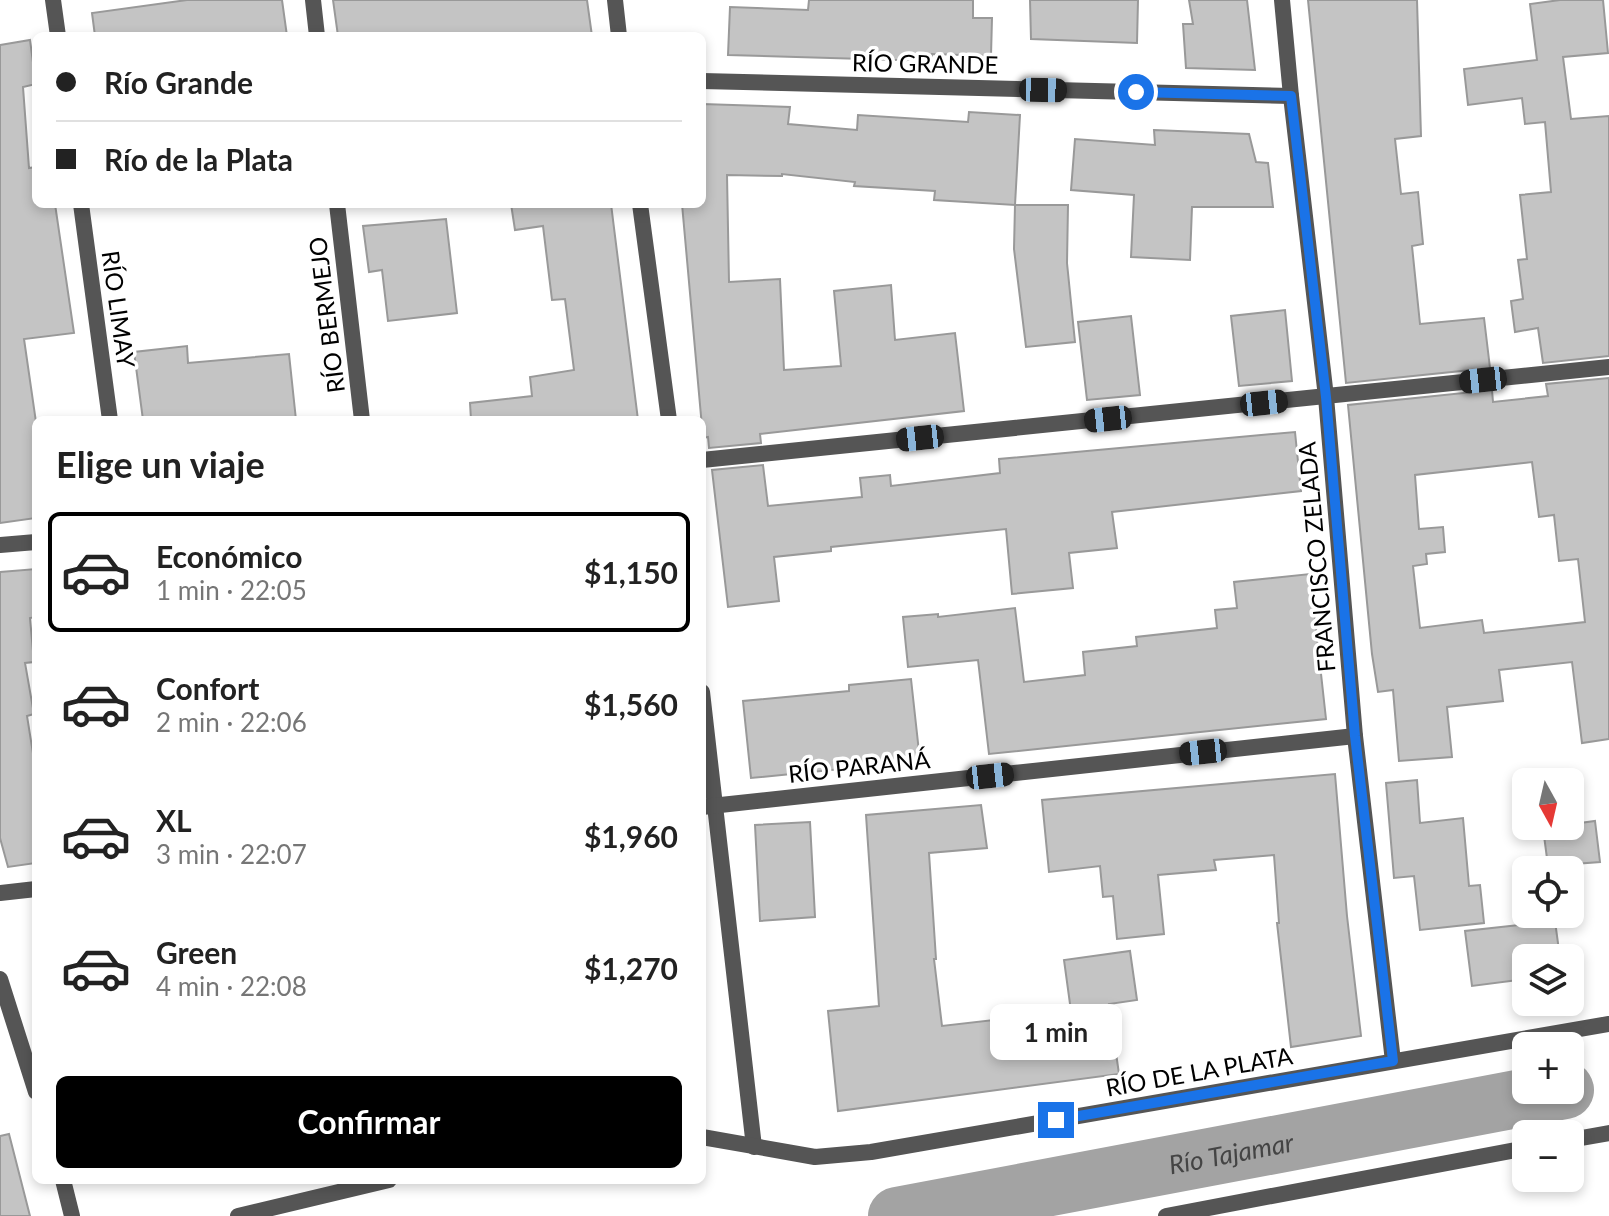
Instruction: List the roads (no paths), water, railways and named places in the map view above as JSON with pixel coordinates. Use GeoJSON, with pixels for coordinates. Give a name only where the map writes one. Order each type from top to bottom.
{"type":"FeatureCollection","features":[{"type":"Feature","properties":{"kind":"street"},"geometry":{"type":"LineString","coordinates":[[53,0],[57,32]]}},
{"type":"Feature","properties":{"kind":"street"},"geometry":{"type":"LineString","coordinates":[[313,0],[317,32]]}},
{"type":"Feature","properties":{"kind":"street"},"geometry":{"type":"LineString","coordinates":[[615,0],[619,32]]}},
{"type":"Feature","properties":{"kind":"street","name":"FRANCISCO ZELADA"},"geometry":{"type":"LineString","coordinates":[[1282,0],[1326,397],[1355,736],[1393,1061]]}},
{"type":"Feature","properties":{"kind":"street","name":"RÍO GRANDE"},"geometry":{"type":"LineString","coordinates":[[706,81],[1291,96]]}},
{"type":"Feature","properties":{"kind":"street","name":"RÍO LIMAY"},"geometry":{"type":"LineString","coordinates":[[82,208],[109,416]]}},
{"type":"Feature","properties":{"kind":"street","name":"RÍO BERMEJO"},"geometry":{"type":"LineString","coordinates":[[337,208],[362,416]]}},
{"type":"Feature","properties":{"kind":"street"},"geometry":{"type":"LineString","coordinates":[[641,208],[668,416]]}},
{"type":"Feature","properties":{"kind":"street"},"geometry":{"type":"LineString","coordinates":[[706,460],[1609,367]]}},
{"type":"Feature","properties":{"kind":"street"},"geometry":{"type":"LineString","coordinates":[[0,545],[32,542]]}},
{"type":"Feature","properties":{"kind":"street","name":"RÍO PARANÁ"},"geometry":{"type":"LineString","coordinates":[[709,806],[1355,736]]}},
{"type":"Feature","properties":{"kind":"street"},"geometry":{"type":"LineString","coordinates":[[706,757],[709,806],[754,1147]]}},
{"type":"Feature","properties":{"kind":"street"},"geometry":{"type":"LineString","coordinates":[[0,893],[32,889]]}},
{"type":"Feature","properties":{"kind":"street"},"geometry":{"type":"LineString","coordinates":[[0,979],[32,1079]]}},
{"type":"Feature","properties":{"kind":"street","name":"RÍO DE LA PLATA"},"geometry":{"type":"LineString","coordinates":[[706,1138],[815,1157],[871,1152],[1609,1024]]}},
{"type":"Feature","properties":{"kind":"street"},"geometry":{"type":"LineString","coordinates":[[1584,1137],[1609,1133]]}},
{"type":"Feature","properties":{"kind":"street"},"geometry":{"type":"LineString","coordinates":[[1166,1216],[1512,1151]]}},
{"type":"Feature","properties":{"kind":"street"},"geometry":{"type":"LineString","coordinates":[[64,1184],[72,1216]]}},
{"type":"Feature","properties":{"kind":"street"},"geometry":{"type":"LineString","coordinates":[[238,1216],[372,1184]]}},
{"type":"Feature","properties":{"kind":"waterway","name":"Río Tajamar"},"geometry":{"type":"LineString","coordinates":[[897,1216],[1512,1100]]}}]}
